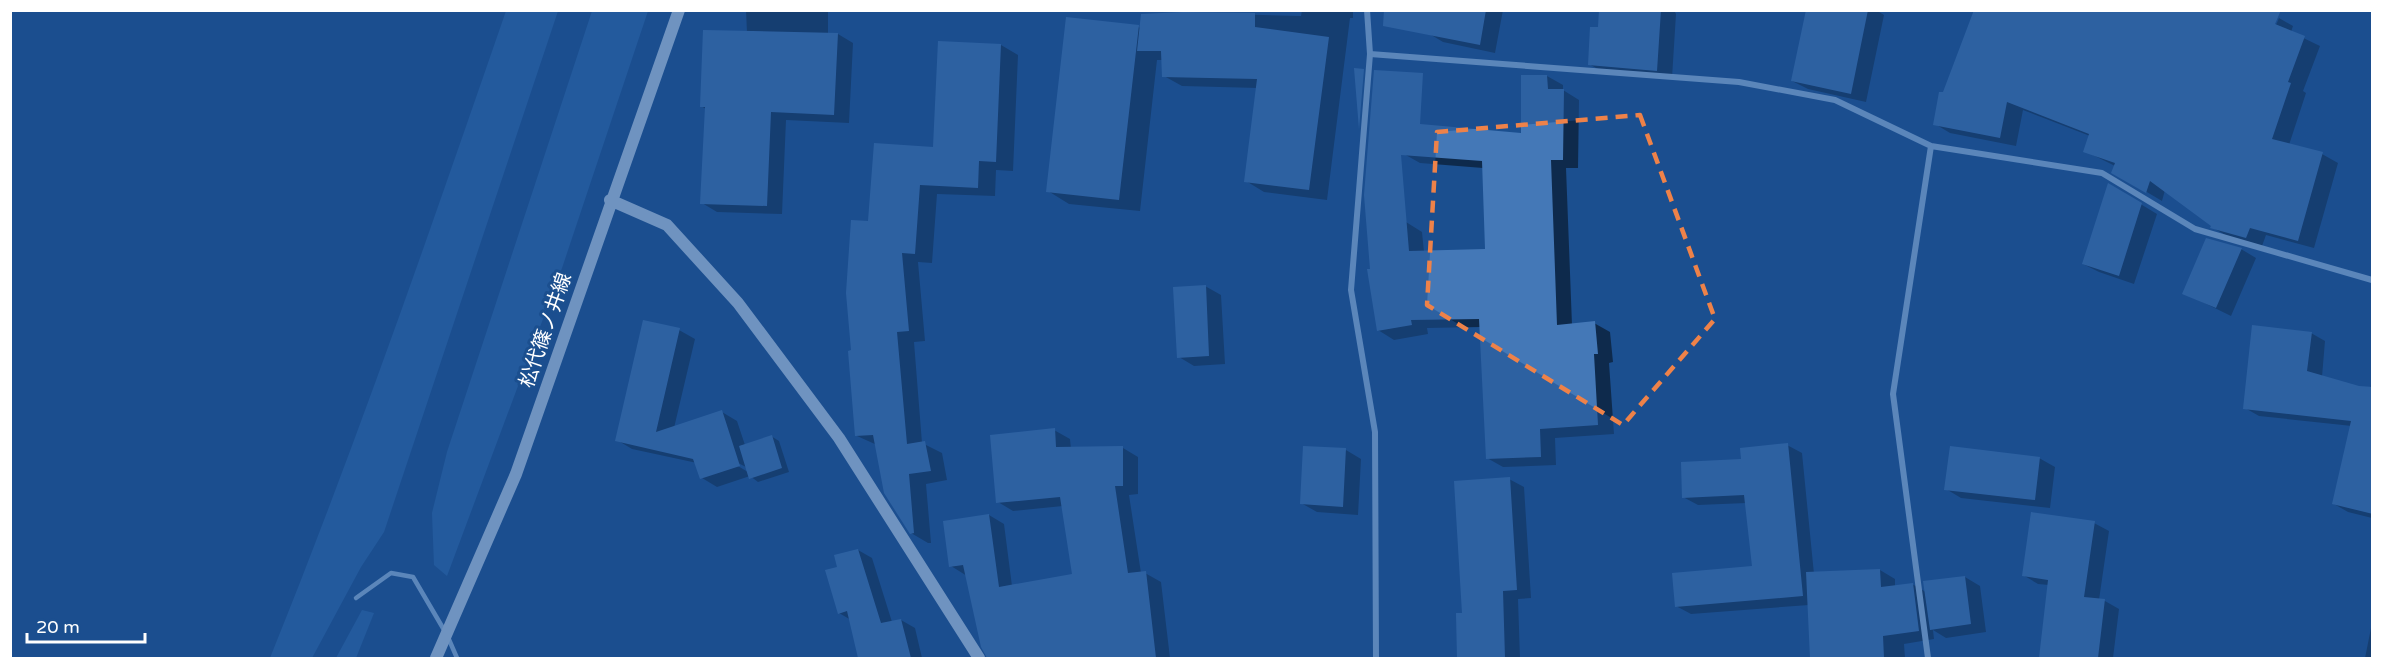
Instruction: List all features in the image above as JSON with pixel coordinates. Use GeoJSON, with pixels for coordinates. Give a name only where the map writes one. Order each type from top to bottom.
{"type":"FeatureCollection","features":[{"type":"Feature","properties":{"kind":"main road","name":"松代篠ノ井線"},"geometry":{"type":"LineString","coordinates":[[436,658],[516,474],[610,200],[679,10]]}},
{"type":"Feature","properties":{"kind":"main road"},"geometry":{"type":"LineString","coordinates":[[610,200],[667,225],[738,303],[838,438],[979,658]]}},
{"type":"Feature","properties":{"kind":"street"},"geometry":{"type":"LineString","coordinates":[[1367,10],[1370,54],[1351,290],[1376,432],[1376,658]]}},
{"type":"Feature","properties":{"kind":"street"},"geometry":{"type":"LineString","coordinates":[[1370,54],[1738,82],[1835,100],[1932,146],[2102,173],[2195,229],[2373,280]]}},
{"type":"Feature","properties":{"kind":"street"},"geometry":{"type":"LineString","coordinates":[[1928,658],[1893,394],[1932,146]]}},
{"type":"Feature","properties":{"kind":"lane"},"geometry":{"type":"LineString","coordinates":[[356,598],[391,573],[413,577],[458,658]]}},
{"type":"Feature","properties":{"kind":"highlighted area"},"geometry":{"type":"Polygon","coordinates":[[[1640,115],[1715,319],[1623,425],[1427,305],[1437,132],[1640,115]]]}},
{"type":"Feature","properties":{"kind":"shaded area"},"geometry":{"type":"Polygon","coordinates":[[[506,11],[558,11],[384,532],[361,567],[312,658],[270,658],[363,417],[506,11]]]}},
{"type":"Feature","properties":{"kind":"shaded area"},"geometry":{"type":"Polygon","coordinates":[[[592,11],[648,11],[562,268],[447,576],[434,565],[432,513],[447,452],[592,11]]]}},
{"type":"Feature","properties":{"kind":"shaded area"},"geometry":{"type":"Polygon","coordinates":[[[362,610],[374,613],[356,658],[336,658],[362,610]]]}},
{"type":"Feature","properties":{"kind":"building"},"geometry":{"type":"Polygon","coordinates":[[[1384,10],[1486,10],[1480,45],[1383,26],[1384,10]]]}},
{"type":"Feature","properties":{"kind":"building"},"geometry":{"type":"Polygon","coordinates":[[[1599,10],[1661,10],[1657,71],[1588,65],[1590,27],[1598,27],[1599,10]]]}},
{"type":"Feature","properties":{"kind":"building"},"geometry":{"type":"Polygon","coordinates":[[[1806,10],[1868,10],[1851,94],[1791,81],[1806,10]]]}},
{"type":"Feature","properties":{"kind":"building"},"geometry":{"type":"Polygon","coordinates":[[[1974,10],[2281,10],[2275,24],[2305,36],[2288,82],[2291,83],[2272,139],[2323,152],[2298,241],[2250,228],[2246,238],[2210,228],[2211,226],[2150,181],[2146,193],[2111,173],[2115,163],[2083,152],[2089,134],[2007,102],[2000,138],[1933,125],[1939,92],[1943,92],[1974,10]]]}},
{"type":"Feature","properties":{"kind":"building"},"geometry":{"type":"Polygon","coordinates":[[[1255,13],[1255,27],[1329,37],[1309,190],[1244,182],[1257,79],[1162,77],[1161,51],[1137,51],[1141,14],[1255,13]]]}},
{"type":"Feature","properties":{"kind":"building"},"geometry":{"type":"Polygon","coordinates":[[[1066,17],[1139,25],[1119,200],[1046,192],[1066,17]]]}},
{"type":"Feature","properties":{"kind":"building"},"geometry":{"type":"Polygon","coordinates":[[[703,30],[838,33],[834,115],[771,112],[767,206],[700,204],[705,107],[700,107],[703,30]]]}},
{"type":"Feature","properties":{"kind":"building"},"geometry":{"type":"Polygon","coordinates":[[[938,41],[1001,44],[996,162],[979,161],[978,188],[920,185],[915,254],[902,253],[909,331],[897,332],[907,444],[925,441],[931,471],[909,474],[914,533],[910,534],[884,493],[873,435],[855,436],[846,293],[851,220],[868,221],[874,143],[933,147],[938,41]]]}},
{"type":"Feature","properties":{"kind":"building"},"geometry":{"type":"Polygon","coordinates":[[[1354,68],[1364,69],[1359,129],[1354,68]]]}},
{"type":"Feature","properties":{"kind":"building"},"geometry":{"type":"Polygon","coordinates":[[[1374,70],[1423,73],[1420,124],[1521,133],[1521,75],[1547,75],[1548,89],[1564,89],[1563,160],[1551,160],[1557,325],[1595,321],[1598,354],[1594,354],[1598,425],[1540,429],[1541,457],[1486,459],[1479,319],[1411,320],[1412,325],[1377,331],[1367,269],[1370,269],[1364,195],[1374,70]],[[1401,155],[1409,251],[1485,249],[1482,161],[1401,155]]]}},
{"type":"Feature","properties":{"kind":"building"},"geometry":{"type":"Polygon","coordinates":[[[2108,183],[2142,203],[2119,276],[2082,264],[2108,183]]]}},
{"type":"Feature","properties":{"kind":"building"},"geometry":{"type":"Polygon","coordinates":[[[2206,238],[2242,248],[2216,308],[2182,294],[2206,238]]]}},
{"type":"Feature","properties":{"kind":"building"},"geometry":{"type":"Polygon","coordinates":[[[1206,285],[1209,356],[1177,358],[1173,287],[1206,285]]]}},
{"type":"Feature","properties":{"kind":"building"},"geometry":{"type":"Polygon","coordinates":[[[643,320],[680,328],[656,432],[722,410],[740,466],[700,479],[693,459],[615,441],[643,320]]]}},
{"type":"Feature","properties":{"kind":"building"},"geometry":{"type":"Polygon","coordinates":[[[2252,325],[2312,332],[2307,371],[2359,386],[2373,387],[2373,514],[2332,504],[2351,421],[2243,409],[2252,325]]]}},
{"type":"Feature","properties":{"kind":"building"},"geometry":{"type":"Polygon","coordinates":[[[1055,428],[1056,447],[1123,446],[1123,486],[1115,486],[1128,573],[1146,571],[1156,658],[987,658],[981,647],[963,565],[949,567],[943,521],[989,514],[999,587],[1072,574],[1060,497],[996,503],[990,435],[1055,428]]]}},
{"type":"Feature","properties":{"kind":"building"},"geometry":{"type":"Polygon","coordinates":[[[772,435],[782,468],[749,479],[739,446],[772,435]]]}},
{"type":"Feature","properties":{"kind":"building"},"geometry":{"type":"Polygon","coordinates":[[[1788,443],[1803,596],[1675,607],[1672,573],[1752,566],[1744,495],[1682,498],[1681,462],[1741,459],[1740,448],[1788,443]]]}},
{"type":"Feature","properties":{"kind":"building"},"geometry":{"type":"Polygon","coordinates":[[[1303,446],[1346,448],[1343,507],[1300,504],[1303,446]]]}},
{"type":"Feature","properties":{"kind":"building"},"geometry":{"type":"Polygon","coordinates":[[[1950,446],[2040,457],[2035,500],[1944,490],[1950,446]]]}},
{"type":"Feature","properties":{"kind":"building"},"geometry":{"type":"Polygon","coordinates":[[[1510,477],[1517,590],[1503,591],[1505,658],[1457,658],[1456,613],[1462,613],[1454,481],[1510,477]]]}},
{"type":"Feature","properties":{"kind":"building"},"geometry":{"type":"Polygon","coordinates":[[[2031,512],[2095,521],[2084,597],[2105,599],[2098,658],[2039,658],[2048,580],[2022,576],[2031,512]]]}},
{"type":"Feature","properties":{"kind":"building"},"geometry":{"type":"Polygon","coordinates":[[[858,549],[881,623],[901,619],[911,658],[858,658],[847,611],[838,614],[825,570],[837,567],[834,555],[858,549]]]}},
{"type":"Feature","properties":{"kind":"building"},"geometry":{"type":"Polygon","coordinates":[[[1880,569],[1881,587],[1913,583],[1919,631],[1883,636],[1884,658],[1810,658],[1806,572],[1880,569]]]}},
{"type":"Feature","properties":{"kind":"building"},"geometry":{"type":"Polygon","coordinates":[[[1965,576],[1971,624],[1930,630],[1923,581],[1965,576]]]}}]}
